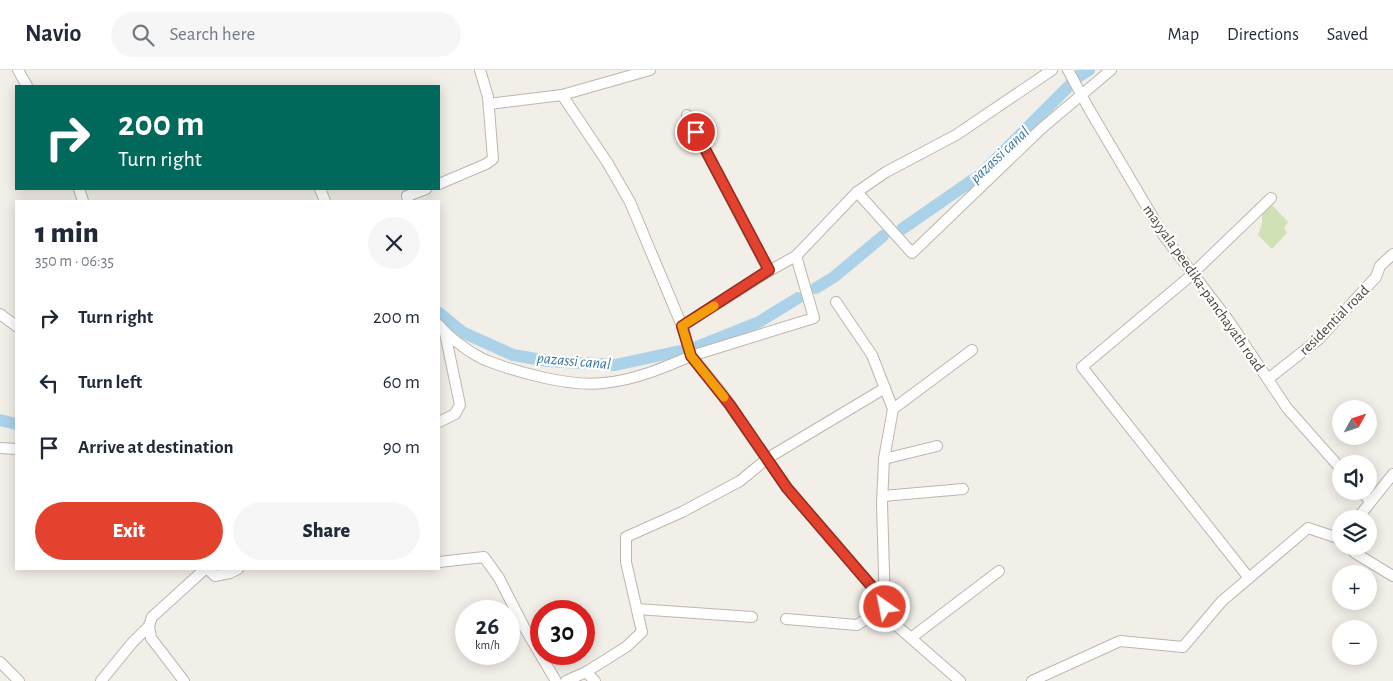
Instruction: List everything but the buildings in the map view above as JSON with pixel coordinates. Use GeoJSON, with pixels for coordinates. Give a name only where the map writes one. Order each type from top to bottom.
{"type":"FeatureCollection","features":[{"type":"Feature","properties":{"kind":"street"},"geometry":{"type":"LineString","coordinates":[[18,70],[26,85]]}},
{"type":"Feature","properties":{"kind":"street"},"geometry":{"type":"LineString","coordinates":[[440,184],[486,164],[493,159],[489,104],[480,70]]}},
{"type":"Feature","properties":{"kind":"street"},"geometry":{"type":"LineString","coordinates":[[489,104],[562,96],[650,70]]}},
{"type":"Feature","properties":{"kind":"street"},"geometry":{"type":"LineString","coordinates":[[682,326],[769,270],[796,256],[857,192],[886,172],[956,135],[1052,70]]}},
{"type":"Feature","properties":{"kind":"street","name":"mayyala peedika-panchayath road"},"geometry":{"type":"LineString","coordinates":[[1069,70],[1080,94],[1164,236],[1194,272],[1287,408],[1332,459]]}},
{"type":"Feature","properties":{"kind":"street"},"geometry":{"type":"LineString","coordinates":[[857,192],[912,253],[1041,128],[1111,70]]}},
{"type":"Feature","properties":{"kind":"street"},"geometry":{"type":"LineString","coordinates":[[562,96],[608,162],[630,202],[682,326],[691,355],[720,391],[787,488],[874,589],[897,626],[960,681]]}},
{"type":"Feature","properties":{"kind":"street"},"geometry":{"type":"LineString","coordinates":[[687,115],[769,270]]}},
{"type":"Feature","properties":{"kind":"street"},"geometry":{"type":"LineString","coordinates":[[408,200],[407,196],[423,190]]}},
{"type":"Feature","properties":{"kind":"street"},"geometry":{"type":"LineString","coordinates":[[1249,578],[1082,367],[1194,272],[1271,198]]}},
{"type":"Feature","properties":{"kind":"street","name":"residential road"},"geometry":{"type":"LineString","coordinates":[[1268,379],[1319,339],[1376,278],[1380,266],[1393,254]]}},
{"type":"Feature","properties":{"kind":"street"},"geometry":{"type":"LineString","coordinates":[[442,329],[486,361],[573,383],[604,383],[645,375],[691,355],[814,318],[796,256]]}},
{"type":"Feature","properties":{"kind":"street"},"geometry":{"type":"LineString","coordinates":[[836,302],[872,355],[893,410],[884,459],[885,607]]}},
{"type":"Feature","properties":{"kind":"street"},"geometry":{"type":"LineString","coordinates":[[0,314],[15,325]]}},
{"type":"Feature","properties":{"kind":"street"},"geometry":{"type":"LineString","coordinates":[[440,422],[455,414],[460,405],[442,329]]}},
{"type":"Feature","properties":{"kind":"street"},"geometry":{"type":"LineString","coordinates":[[893,410],[972,350]]}},
{"type":"Feature","properties":{"kind":"street"},"geometry":{"type":"LineString","coordinates":[[566,681],[586,672],[626,647],[642,632],[626,562],[626,537],[682,512],[740,481],[768,458],[885,388]]}},
{"type":"Feature","properties":{"kind":"street"},"geometry":{"type":"LineString","coordinates":[[884,459],[937,446]]}},
{"type":"Feature","properties":{"kind":"street"},"geometry":{"type":"LineString","coordinates":[[0,448],[15,449]]}},
{"type":"Feature","properties":{"kind":"street"},"geometry":{"type":"LineString","coordinates":[[1364,510],[1393,474]]}},
{"type":"Feature","properties":{"kind":"street"},"geometry":{"type":"LineString","coordinates":[[883,496],[962,489]]}},
{"type":"Feature","properties":{"kind":"street"},"geometry":{"type":"LineString","coordinates":[[1032,681],[1120,641],[1182,647],[1222,601],[1308,528],[1332,536]]}},
{"type":"Feature","properties":{"kind":"street"},"geometry":{"type":"LineString","coordinates":[[1360,555],[1393,576]]}},
{"type":"Feature","properties":{"kind":"street"},"geometry":{"type":"LineString","coordinates":[[440,562],[484,556],[500,578],[524,626],[556,681]]}},
{"type":"Feature","properties":{"kind":"street"},"geometry":{"type":"LineString","coordinates":[[184,681],[151,638],[149,626],[152,617],[206,570]]}},
{"type":"Feature","properties":{"kind":"street"},"geometry":{"type":"LineString","coordinates":[[208,570],[215,576],[236,570]]}},
{"type":"Feature","properties":{"kind":"street"},"geometry":{"type":"LineString","coordinates":[[911,638],[999,571]]}},
{"type":"Feature","properties":{"kind":"street"},"geometry":{"type":"LineString","coordinates":[[786,619],[857,625],[885,607]]}},
{"type":"Feature","properties":{"kind":"street"},"geometry":{"type":"LineString","coordinates":[[637,609],[752,617]]}},
{"type":"Feature","properties":{"kind":"street"},"geometry":{"type":"LineString","coordinates":[[101,681],[140,634],[149,626]]}},
{"type":"Feature","properties":{"kind":"street"},"geometry":{"type":"LineString","coordinates":[[0,662],[19,681]]}},
{"type":"Feature","properties":{"kind":"street"},"geometry":{"type":"LineString","coordinates":[[586,672],[595,681]]}},
{"type":"Feature","properties":{"kind":"green space"},"geometry":{"type":"Polygon","coordinates":[[[1271,204],[1288,222],[1284,228],[1287,233],[1272,249],[1258,235],[1262,223],[1262,208],[1271,204]]]}},
{"type":"Feature","properties":{"kind":"waterway","name":"pazassi canal"},"geometry":{"type":"LineString","coordinates":[[902,229],[980,175],[1079,76],[1089,70]]}},
{"type":"Feature","properties":{"kind":"waterway","name":"pazassi canal"},"geometry":{"type":"LineString","coordinates":[[816,288],[834,277],[883,236]]}},
{"type":"Feature","properties":{"kind":"waterway","name":"pazassi canal"},"geometry":{"type":"LineString","coordinates":[[440,314],[462,332],[513,355],[548,361],[615,365],[694,348],[759,322],[798,298]]}},
{"type":"Feature","properties":{"kind":"waterway","name":"pazassi canal"},"geometry":{"type":"LineString","coordinates":[[0,420],[15,424]]}},
{"type":"Feature","properties":{"kind":"slow traffic"},"geometry":{"type":"LineString","coordinates":[[714,306],[682,326],[691,356],[724,397]]}},
{"type":"Feature","properties":{"kind":"route"},"geometry":{"type":"LineString","coordinates":[[696,132],[769,270],[682,326],[691,356],[720,391],[787,488],[874,589],[885,607]]}}]}
